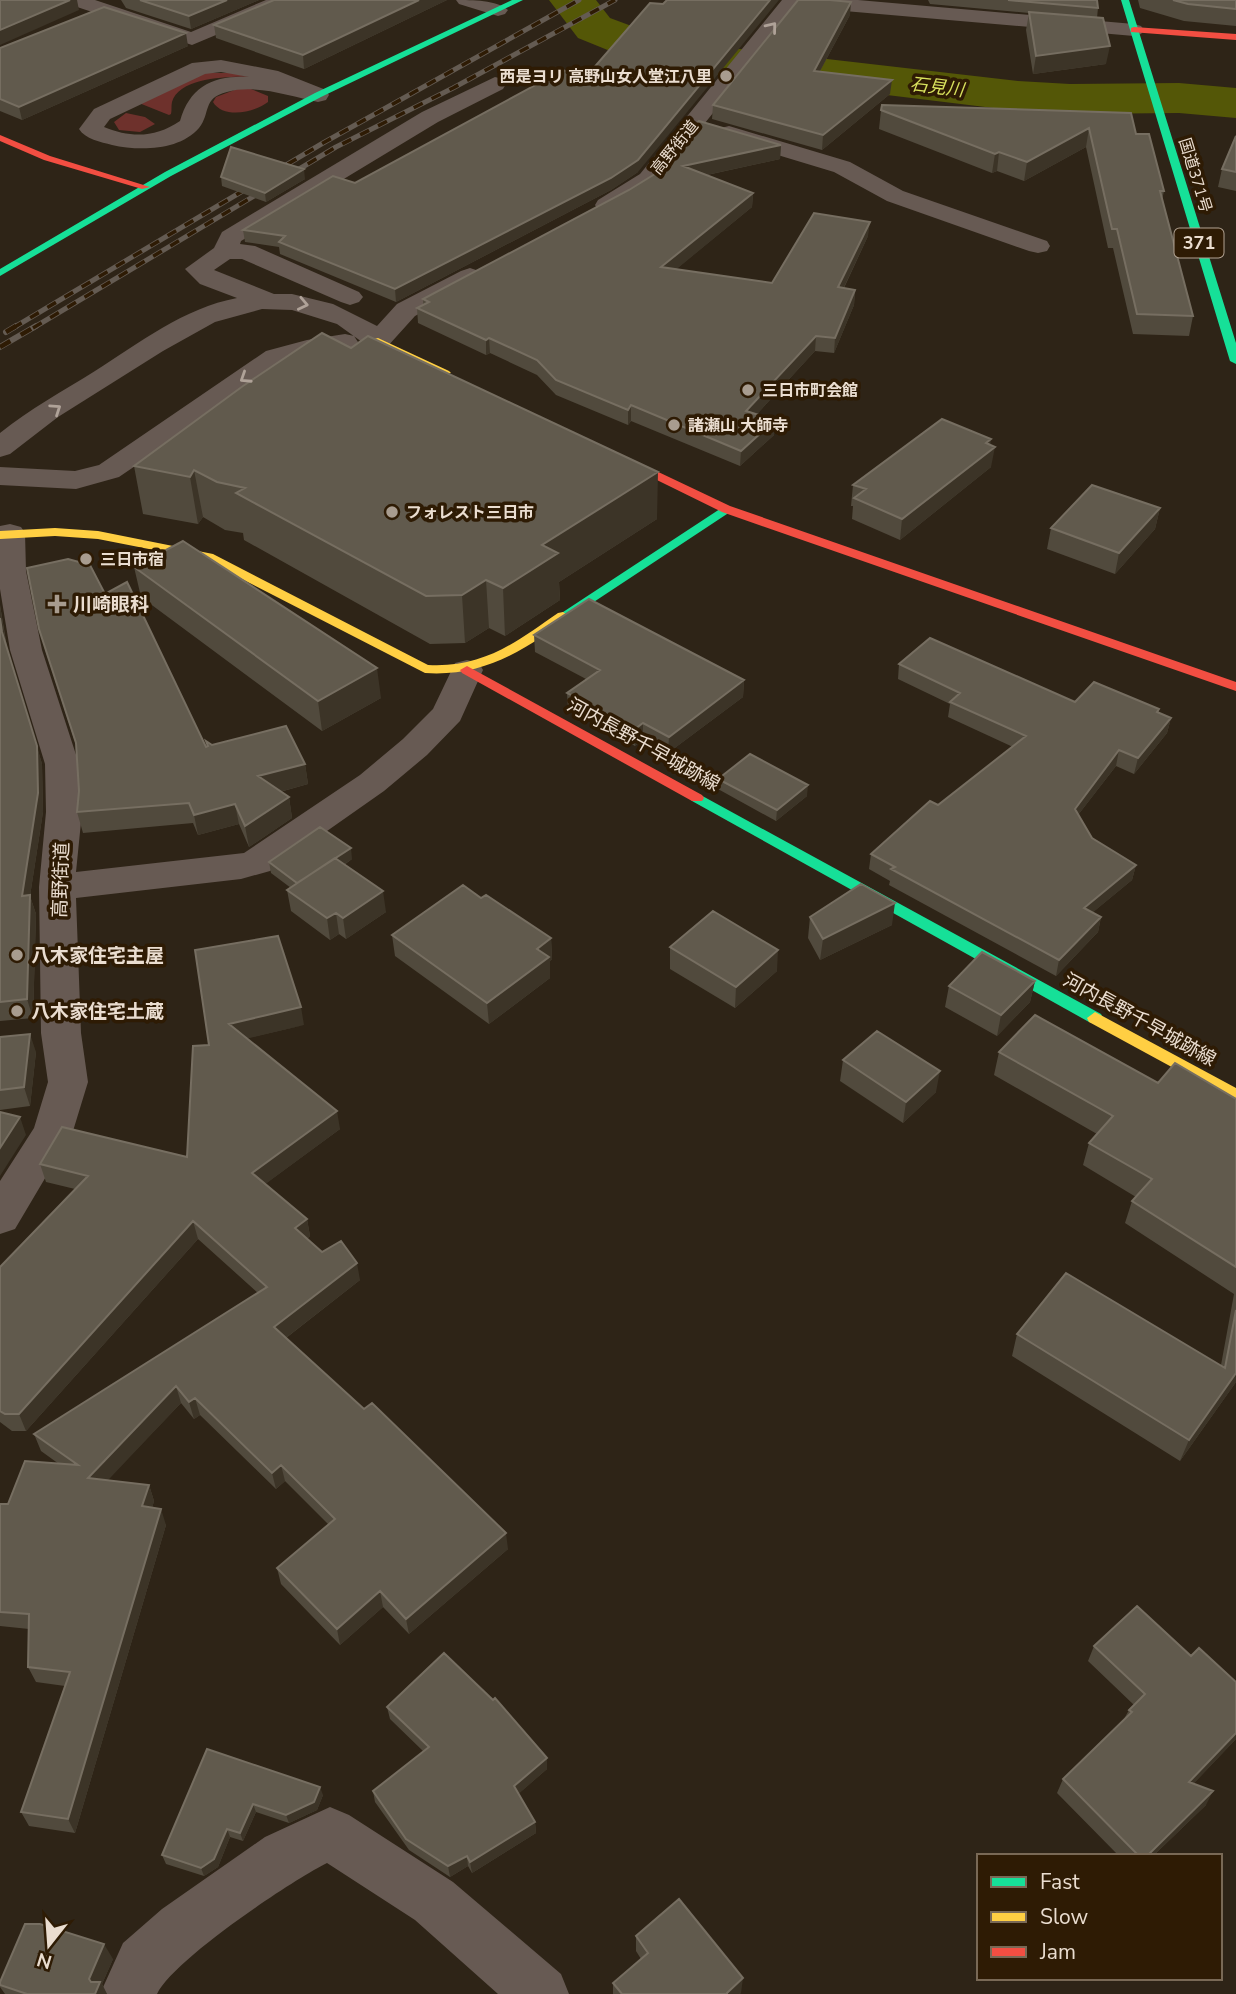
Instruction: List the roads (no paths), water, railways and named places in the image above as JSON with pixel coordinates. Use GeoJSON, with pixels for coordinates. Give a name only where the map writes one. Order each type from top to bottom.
{"type":"FeatureCollection","features":[{"type":"Feature","properties":{"kind":"main road"},"geometry":{"type":"LineString","coordinates":[[0,273],[145,187],[318,95],[519,0]]}},
{"type":"Feature","properties":{"kind":"main road","name":"国道371号"},"geometry":{"type":"LineString","coordinates":[[1125,0],[1236,360]]}},
{"type":"Feature","properties":{"kind":"main road"},"geometry":{"type":"LineString","coordinates":[[1134,30],[1236,37]]}},
{"type":"Feature","properties":{"kind":"main road"},"geometry":{"type":"LineString","coordinates":[[0,138],[47,158],[145,187]]}},
{"type":"Feature","properties":{"kind":"main road"},"geometry":{"type":"LineString","coordinates":[[378,341],[464,382]]}},
{"type":"Feature","properties":{"kind":"main road"},"geometry":{"type":"LineString","coordinates":[[601,449],[726,509],[1236,687]]}},
{"type":"Feature","properties":{"kind":"main road"},"geometry":{"type":"LineString","coordinates":[[467,670],[493,662],[726,509]]}},
{"type":"Feature","properties":{"kind":"main road","name":"河内長野千早城跡線"},"geometry":{"type":"LineString","coordinates":[[5,534],[55,532],[109,536],[209,556],[425,669],[448,672],[467,670],[1236,1096]]}},
{"type":"Feature","properties":{"kind":"street"},"geometry":{"type":"LineString","coordinates":[[104,10],[125,0]]}},
{"type":"Feature","properties":{"kind":"street"},"geometry":{"type":"LineString","coordinates":[[78,10],[104,10],[192,39],[283,0]]}},
{"type":"Feature","properties":{"kind":"street"},"geometry":{"type":"LineString","coordinates":[[466,0],[498,10]]}},
{"type":"Feature","properties":{"kind":"street"},"geometry":{"type":"LineString","coordinates":[[793,0],[1134,30]]}},
{"type":"Feature","properties":{"kind":"street","name":"高野街道"},"geometry":{"type":"LineString","coordinates":[[589,214],[648,178],[793,0]]}},
{"type":"Feature","properties":{"kind":"street"},"geometry":{"type":"LineString","coordinates":[[221,66],[261,72],[290,81],[318,95],[259,83],[230,84],[209,90],[198,99],[191,111],[190,124],[179,134],[154,144],[127,142],[90,129],[102,114],[200,68],[221,66]]}},
{"type":"Feature","properties":{"kind":"street"},"geometry":{"type":"LineString","coordinates":[[224,252],[232,237],[430,117],[495,84]]}},
{"type":"Feature","properties":{"kind":"street"},"geometry":{"type":"LineString","coordinates":[[694,123],[842,167],[895,197],[1038,246]]}},
{"type":"Feature","properties":{"kind":"street"},"geometry":{"type":"LineString","coordinates":[[272,328],[198,269],[224,252],[246,250],[377,310],[378,341]]}},
{"type":"Feature","properties":{"kind":"street"},"geometry":{"type":"LineString","coordinates":[[0,448],[77,394],[178,331],[232,304],[272,328],[344,342],[378,341],[407,310],[487,267]]}},
{"type":"Feature","properties":{"kind":"street"},"geometry":{"type":"LineString","coordinates":[[0,476],[76,480],[109,471],[266,364],[272,328],[302,302],[366,328],[378,341]]}},
{"type":"Feature","properties":{"kind":"street","name":"高野街道"},"geometry":{"type":"LineString","coordinates":[[0,1217],[53,1131],[68,1082],[42,1034],[64,812],[62,764],[26,650],[5,534]]}},
{"type":"Feature","properties":{"kind":"street"},"geometry":{"type":"LineString","coordinates":[[57,887],[241,867],[257,862],[372,783],[415,747],[448,714],[467,670]]}},
{"type":"Feature","properties":{"kind":"street"},"geometry":{"type":"LineString","coordinates":[[128,1994],[143,1963],[182,1929],[284,1856],[330,1834],[434,1901],[541,1994]]}},
{"type":"Feature","properties":{"kind":"waterway","name":"石見川"},"geometry":{"type":"LineString","coordinates":[[572,0],[594,28],[632,43],[714,60],[1018,96],[1070,99],[1179,98],[1236,103]]}},
{"type":"Feature","properties":{"kind":"railway"},"geometry":{"type":"LineString","coordinates":[[13,328],[323,143],[579,0]]}},
{"type":"Feature","properties":{"kind":"railway"},"geometry":{"type":"LineString","coordinates":[[33,328],[336,147],[453,88],[615,0]]}},
{"type":"Feature","properties":{"kind":"railway"},"geometry":{"type":"LineString","coordinates":[[6,332],[16,326]]}},
{"type":"Feature","properties":{"kind":"railway"},"geometry":{"type":"LineString","coordinates":[[0,347],[36,326]]}},
{"type":"Feature","properties":{"kind":"place","name":"西是ヨリ 高野山女人堂江八里"},"geometry":{"type":"Point","coordinates":[726,76]}},
{"type":"Feature","properties":{"kind":"place","name":"三日市町会館"},"geometry":{"type":"Point","coordinates":[748,390]}},
{"type":"Feature","properties":{"kind":"place","name":"諸瀬山 大師寺"},"geometry":{"type":"Point","coordinates":[674,425]}},
{"type":"Feature","properties":{"kind":"place","name":"フォレスト三日市"},"geometry":{"type":"Point","coordinates":[392,512]}},
{"type":"Feature","properties":{"kind":"place","name":"三日市宿"},"geometry":{"type":"Point","coordinates":[86,559]}},
{"type":"Feature","properties":{"kind":"place","name":"川崎眼科"},"geometry":{"type":"Point","coordinates":[57,604]}},
{"type":"Feature","properties":{"kind":"place","name":"八木家住宅主屋"},"geometry":{"type":"Point","coordinates":[17,955]}},
{"type":"Feature","properties":{"kind":"place","name":"八木家住宅土蔵"},"geometry":{"type":"Point","coordinates":[17,1011]}}]}
